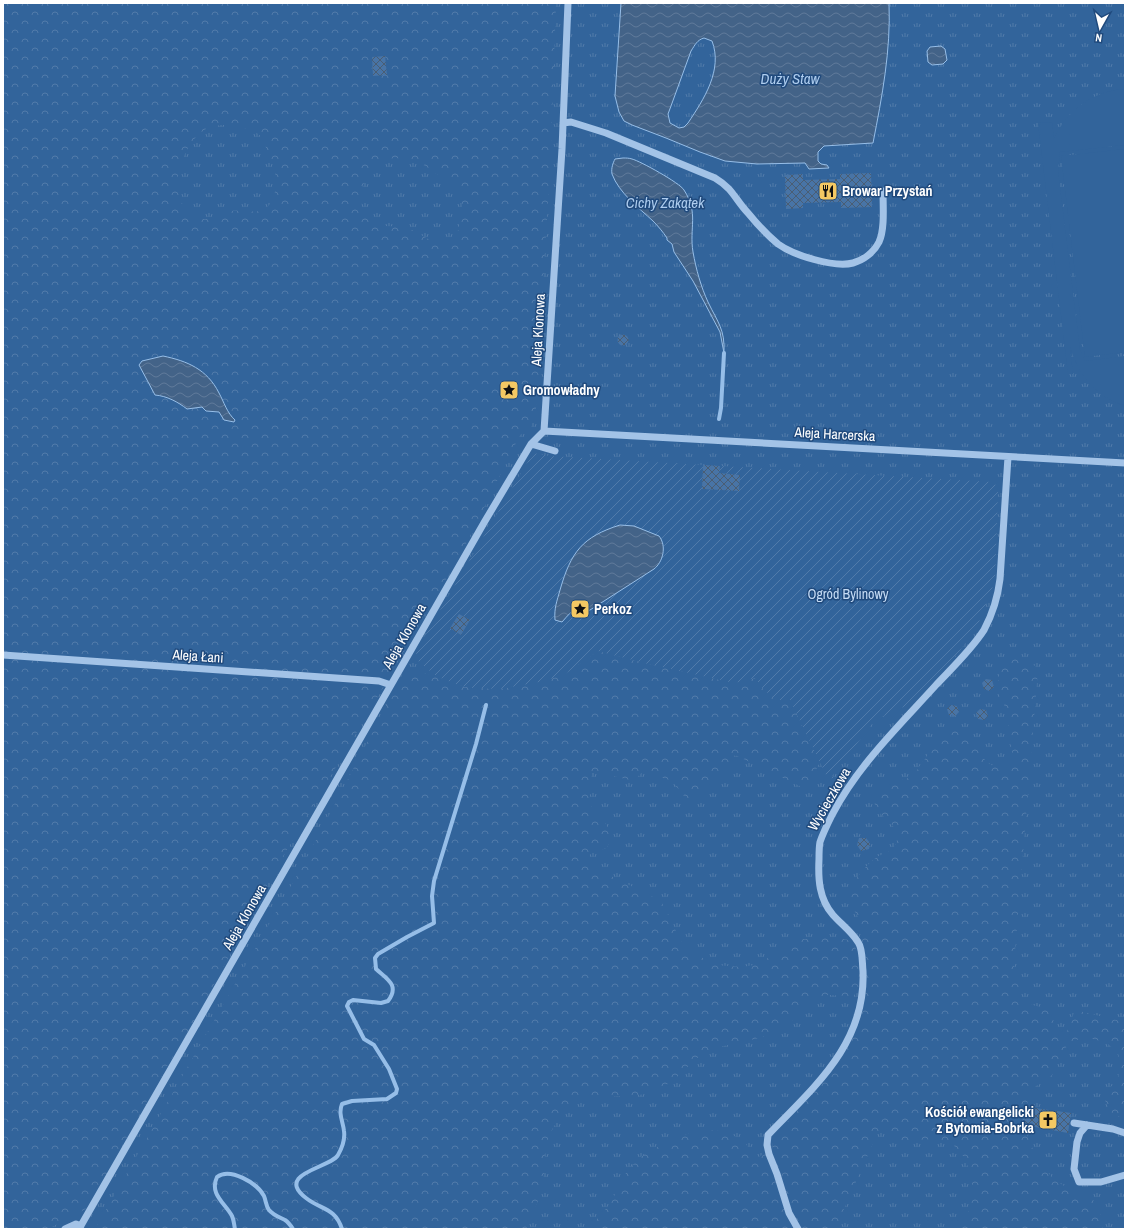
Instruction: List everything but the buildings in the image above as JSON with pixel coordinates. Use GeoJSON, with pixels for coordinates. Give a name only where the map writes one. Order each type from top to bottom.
{"type":"FeatureCollection","features":[{"type":"Feature","properties":{"kind":"street","name":"Aleja Klonowa"},"geometry":{"type":"LineString","coordinates":[[80,1227],[531,444],[544,431],[563,123],[568,3]]}},
{"type":"Feature","properties":{"kind":"street"},"geometry":{"type":"LineString","coordinates":[[563,123],[571,122],[596,129],[715,178],[729,190],[748,214],[770,237],[785,248],[804,257],[834,264],[852,263],[864,258],[873,250],[879,241],[882,229],[883,191]]}},
{"type":"Feature","properties":{"kind":"street","name":"Aleja Harcerska"},"geometry":{"type":"LineString","coordinates":[[544,431],[1125,463]]}},
{"type":"Feature","properties":{"kind":"street"},"geometry":{"type":"LineString","coordinates":[[531,444],[556,451]]}},
{"type":"Feature","properties":{"kind":"street","name":"Wycieczkowa"},"geometry":{"type":"LineString","coordinates":[[798,1229],[789,1213],[769,1154],[767,1145],[768,1135],[822,1078],[841,1053],[851,1035],[859,1013],[863,988],[862,952],[859,943],[832,914],[820,891],[820,843],[831,818],[851,782],[867,761],[962,658],[984,630],[998,592],[1000,579],[1008,457]]}},
{"type":"Feature","properties":{"kind":"street","name":"Aleja Łani"},"geometry":{"type":"LineString","coordinates":[[3,655],[379,681],[391,685]]}},
{"type":"Feature","properties":{"kind":"street"},"geometry":{"type":"LineString","coordinates":[[1074,1123],[1113,1129],[1125,1133]]}},
{"type":"Feature","properties":{"kind":"street"},"geometry":{"type":"LineString","coordinates":[[1087,1125],[1080,1133],[1077,1142],[1074,1169],[1079,1182],[1101,1182],[1125,1175]]}},
{"type":"Feature","properties":{"kind":"street"},"geometry":{"type":"LineString","coordinates":[[65,1229],[76,1224],[80,1227]]}},
{"type":"Feature","properties":{"kind":"green space"},"geometry":{"type":"Polygon","coordinates":[[[3,3],[1125,3],[1125,1229],[3,1229],[3,3]]]}},
{"type":"Feature","properties":{"kind":"green space"},"geometry":{"type":"Polygon","coordinates":[[[3,3],[556,3],[551,149],[540,338],[544,353],[537,404],[531,428],[520,435],[462,552],[276,868],[201,1009],[144,1106],[88,1208],[48,1229],[3,1229],[3,3]],[[221,125],[206,129],[194,139],[185,153],[179,172],[177,186],[183,205],[189,213],[198,218],[210,218],[233,211],[252,212],[265,209],[273,199],[275,192],[275,170],[260,135],[250,130],[221,125]],[[395,158],[389,159],[378,165],[366,177],[360,194],[362,209],[367,217],[385,226],[407,227],[428,239],[451,242],[457,236],[462,212],[458,190],[451,182],[422,164],[395,158]]]}},
{"type":"Feature","properties":{"kind":"green space"},"geometry":{"type":"Polygon","coordinates":[[[1125,89],[1125,145],[1060,152],[1058,171],[1080,350],[1085,361],[1125,356],[1125,406],[1105,397],[1090,384],[1078,367],[1070,347],[1073,374],[1068,374],[1038,123],[1052,122],[1054,139],[1066,119],[1082,104],[1102,94],[1125,89]]]}},
{"type":"Feature","properties":{"kind":"green space"},"geometry":{"type":"Polygon","coordinates":[[[1125,149],[1125,352],[1085,357],[1061,156],[1125,149]]]}},
{"type":"Feature","properties":{"kind":"green space","name":"Ogród Bylinowy"},"geometry":{"type":"Polygon","coordinates":[[[533,453],[550,456],[992,482],[998,489],[995,581],[977,627],[958,653],[912,703],[875,720],[832,776],[844,785],[836,799],[832,790],[836,788],[832,778],[828,779],[790,700],[777,700],[764,690],[755,678],[734,683],[598,651],[565,674],[544,681],[500,689],[473,688],[458,685],[436,676],[417,660],[416,651],[533,453]],[[620,525],[603,530],[565,571],[554,610],[570,612],[578,606],[585,610],[590,610],[657,567],[662,557],[658,536],[634,526],[620,525]]]}},
{"type":"Feature","properties":{"kind":"green space"},"geometry":{"type":"Polygon","coordinates":[[[598,651],[734,683],[755,678],[764,690],[790,700],[820,762],[806,789],[735,755],[725,774],[688,801],[672,781],[643,771],[634,781],[592,771],[589,804],[602,817],[612,836],[607,848],[590,853],[589,868],[611,876],[661,901],[683,945],[715,965],[743,967],[758,964],[788,944],[803,939],[833,937],[849,940],[858,951],[859,987],[856,994],[848,996],[823,996],[807,1005],[790,1023],[772,1034],[709,1050],[696,1059],[673,1080],[654,1091],[630,1096],[590,1098],[580,1100],[572,1104],[560,1115],[549,1138],[542,1187],[532,1217],[526,1229],[95,1229],[304,863],[403,674],[416,671],[436,676],[465,687],[500,689],[565,674],[598,651]]]}},
{"type":"Feature","properties":{"kind":"green space"},"geometry":{"type":"Polygon","coordinates":[[[1019,659],[1030,662],[1038,670],[1013,976],[1024,979],[1020,996],[1013,1000],[1056,1011],[1050,1033],[1065,1037],[1075,1010],[1125,1022],[1125,1118],[1114,1114],[1108,1107],[1105,1100],[1109,1089],[1117,1080],[1121,1067],[1118,1053],[1107,1043],[1093,1039],[1081,1038],[1064,1049],[1052,1075],[1031,1090],[1026,1108],[1027,1134],[1030,1144],[1053,1179],[1074,1192],[1091,1198],[1097,1204],[1103,1229],[958,1229],[969,1210],[972,1201],[972,1181],[966,1161],[960,1152],[953,1145],[937,1139],[908,1140],[899,1139],[892,1136],[887,1130],[884,1119],[835,1229],[588,1229],[610,1204],[626,1173],[639,1158],[653,1149],[689,1133],[704,1130],[729,1133],[744,1142],[754,1154],[759,1157],[773,1151],[772,1141],[775,1136],[823,1081],[861,1014],[866,988],[864,951],[861,940],[864,938],[862,926],[850,902],[850,892],[857,878],[865,868],[877,857],[892,849],[897,840],[895,829],[875,806],[875,794],[883,786],[912,776],[926,758],[931,744],[936,738],[949,731],[957,729],[969,732],[989,764],[996,767],[1006,765],[1012,756],[1012,749],[1008,735],[1009,714],[999,695],[998,681],[1000,671],[1003,666],[1011,660],[1019,659]]]}},
{"type":"Feature","properties":{"kind":"water","name":"Duży Staw"},"geometry":{"type":"Polygon","coordinates":[[[621,3],[889,3],[889,38],[883,91],[873,143],[824,146],[818,152],[818,161],[821,164],[827,165],[829,168],[809,169],[805,163],[757,164],[725,161],[624,121],[619,112],[615,96],[621,3]],[[704,38],[696,43],[691,51],[668,114],[670,123],[679,128],[684,127],[688,123],[706,94],[710,84],[715,63],[715,52],[712,41],[704,38]]]}},
{"type":"Feature","properties":{"kind":"water"},"geometry":{"type":"Polygon","coordinates":[[[941,46],[945,49],[947,60],[943,64],[932,65],[928,62],[927,51],[930,47],[941,46]]]}},
{"type":"Feature","properties":{"kind":"water","name":"Cichy Zakątek"},"geometry":{"type":"Polygon","coordinates":[[[630,158],[668,178],[681,187],[689,198],[693,221],[693,252],[705,296],[722,332],[724,353],[720,332],[693,281],[674,252],[672,244],[667,240],[655,223],[624,194],[615,181],[612,174],[613,164],[615,159],[630,158]]]}},
{"type":"Feature","properties":{"kind":"water"},"geometry":{"type":"Polygon","coordinates":[[[163,356],[196,367],[209,378],[235,420],[234,422],[224,420],[219,412],[206,411],[202,407],[187,409],[172,400],[155,395],[139,365],[142,361],[163,356]]]}},
{"type":"Feature","properties":{"kind":"water","name":"Perkoz"},"geometry":{"type":"Polygon","coordinates":[[[620,525],[634,526],[659,536],[663,544],[663,554],[660,562],[654,569],[590,610],[587,611],[578,606],[562,622],[555,620],[555,608],[560,590],[564,577],[574,556],[587,541],[596,535],[620,525]]]}},
{"type":"Feature","properties":{"kind":"waterway"},"geometry":{"type":"LineString","coordinates":[[719,419],[724,353]]}},
{"type":"Feature","properties":{"kind":"waterway"},"geometry":{"type":"LineString","coordinates":[[342,1229],[336,1217],[306,1198],[298,1190],[297,1183],[300,1177],[307,1172],[326,1164],[338,1155],[344,1137],[341,1114],[342,1104],[352,1101],[387,1099],[396,1093],[397,1089],[389,1069],[374,1045],[364,1039],[347,1006],[349,1002],[353,1000],[381,1003],[388,1001],[393,991],[392,986],[388,979],[376,969],[375,958],[378,954],[434,923],[432,896],[434,881],[476,744],[486,705]]}},
{"type":"Feature","properties":{"kind":"waterway"},"geometry":{"type":"LineString","coordinates":[[235,1229],[232,1216],[216,1193],[215,1183],[217,1177],[222,1174],[236,1175],[256,1186],[264,1196],[269,1210],[274,1215],[286,1221],[293,1229]]}},
{"type":"Feature","properties":{"kind":"place","name":"Browar Przystań"},"geometry":{"type":"Point","coordinates":[828,191]}},
{"type":"Feature","properties":{"kind":"place","name":"Gromowładny"},"geometry":{"type":"Point","coordinates":[509,390]}},
{"type":"Feature","properties":{"kind":"place","name":"Perkoz"},"geometry":{"type":"Point","coordinates":[580,609]}},
{"type":"Feature","properties":{"kind":"place","name":"Kościół ewangelicki z Bytomia-Bobrka"},"geometry":{"type":"Point","coordinates":[1048,1120]}}]}
